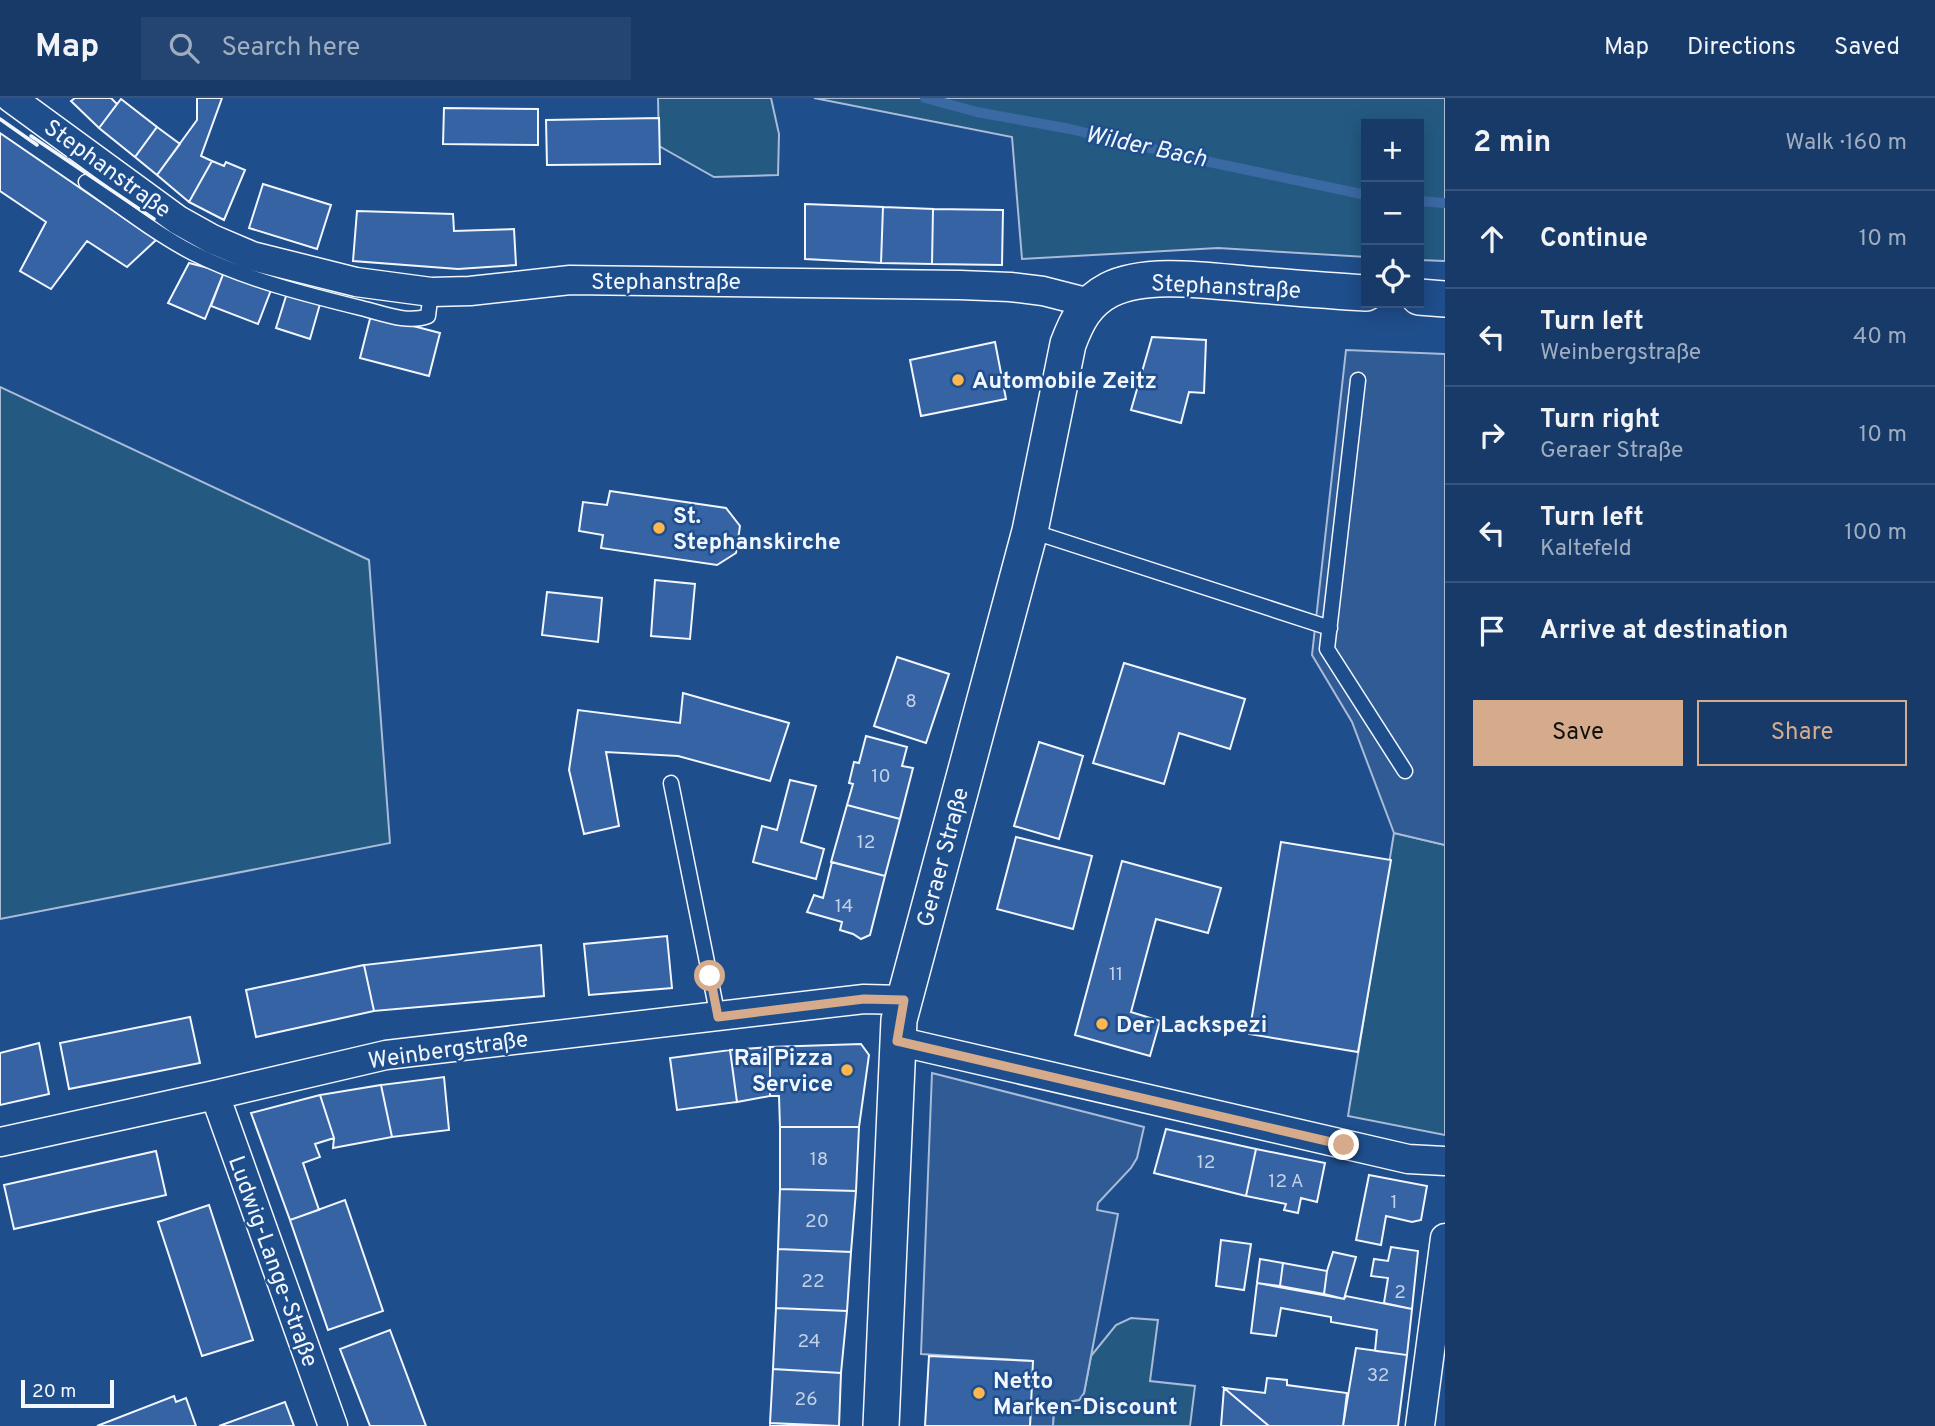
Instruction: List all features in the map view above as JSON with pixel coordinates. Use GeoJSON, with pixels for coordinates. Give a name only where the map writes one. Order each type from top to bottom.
{"type":"FeatureCollection","features":[{"type":"Feature","properties":{"kind":"street","name":"Stephanstraße"},"geometry":{"type":"LineString","coordinates":[[11,98],[178,220],[212,239],[252,256],[356,282],[431,292],[470,291],[570,280],[1010,286],[1044,291],[1090,303],[1111,289],[1131,282],[1154,280],[1209,281],[1361,293]]}},
{"type":"Feature","properties":{"kind":"street"},"geometry":{"type":"LineString","coordinates":[[1424,297],[1445,299]]}},
{"type":"Feature","properties":{"kind":"street","name":"Geraer Straße"},"geometry":{"type":"LineString","coordinates":[[881,1426],[897,1041],[904,1000],[1030,531],[1068,344],[1076,324],[1090,303]]}},
{"type":"Feature","properties":{"kind":"street","name":"Weinbergstraße"},"geometry":{"type":"LineString","coordinates":[[0,1142],[386,1055],[864,999],[904,1000]]}},
{"type":"Feature","properties":{"kind":"street"},"geometry":{"type":"LineString","coordinates":[[897,1041],[1395,1156],[1445,1161]]}},
{"type":"Feature","properties":{"kind":"street","name":"Ludwig-Lange-Straße"},"geometry":{"type":"LineString","coordinates":[[215,1095],[333,1426]]}},
{"type":"Feature","properties":{"kind":"street"},"geometry":{"type":"LineString","coordinates":[[1420,1426],[1445,1238]]}},
{"type":"Feature","properties":{"kind":"lane"},"geometry":{"type":"LineString","coordinates":[[86,183],[190,251],[246,275],[320,298],[419,320],[428,316],[431,292]]}},
{"type":"Feature","properties":{"kind":"lane"},"geometry":{"type":"LineString","coordinates":[[1358,380],[1327,649],[1405,771]]}},
{"type":"Feature","properties":{"kind":"lane"},"geometry":{"type":"LineString","coordinates":[[1030,531],[1330,628]]}},
{"type":"Feature","properties":{"kind":"lane"},"geometry":{"type":"LineString","coordinates":[[671,783],[718,1017]]}},
{"type":"Feature","properties":{"kind":"shaded area"},"geometry":{"type":"Polygon","coordinates":[[[658,98],[771,98],[779,134],[778,175],[714,177],[659,146],[658,98]]]}},
{"type":"Feature","properties":{"kind":"shaded area"},"geometry":{"type":"Polygon","coordinates":[[[814,98],[1445,98],[1445,261],[1424,260],[1424,119],[1361,119],[1361,257],[1218,248],[1022,259],[1012,137],[814,98]]]}},
{"type":"Feature","properties":{"kind":"shaded area"},"geometry":{"type":"Polygon","coordinates":[[[1346,350],[1445,354],[1445,845],[1394,833],[1352,722],[1312,655],[1346,350]]]}},
{"type":"Feature","properties":{"kind":"shaded area"},"geometry":{"type":"Polygon","coordinates":[[[0,387],[369,560],[390,843],[0,919],[0,387]]]}},
{"type":"Feature","properties":{"kind":"shaded area"},"geometry":{"type":"Polygon","coordinates":[[[1394,833],[1445,845],[1445,1135],[1348,1116],[1394,833]]]}},
{"type":"Feature","properties":{"kind":"shaded area"},"geometry":{"type":"Polygon","coordinates":[[[932,1073],[1144,1127],[1137,1158],[1131,1168],[1098,1203],[1097,1210],[1118,1214],[1084,1393],[1079,1400],[1054,1404],[1053,1426],[1030,1426],[1032,1361],[921,1354],[932,1073]]]}},
{"type":"Feature","properties":{"kind":"shaded area"},"geometry":{"type":"Polygon","coordinates":[[[1131,1318],[1158,1320],[1150,1381],[1195,1386],[1190,1426],[1053,1426],[1054,1403],[1079,1400],[1084,1393],[1091,1356],[1116,1325],[1131,1318]]]}},
{"type":"Feature","properties":{"kind":"building"},"geometry":{"type":"Polygon","coordinates":[[[75,98],[111,98],[117,104],[99,128],[71,101],[75,98]]]}},
{"type":"Feature","properties":{"kind":"building"},"geometry":{"type":"Polygon","coordinates":[[[197,98],[222,98],[201,156],[212,161],[189,202],[157,175],[197,120],[197,98]]]}},
{"type":"Feature","properties":{"kind":"building"},"geometry":{"type":"Polygon","coordinates":[[[121,99],[157,127],[135,157],[99,128],[121,99]]]}},
{"type":"Feature","properties":{"kind":"building"},"geometry":{"type":"Polygon","coordinates":[[[444,108],[538,109],[538,145],[443,144],[444,108]]]}},
{"type":"Feature","properties":{"kind":"building"},"geometry":{"type":"Polygon","coordinates":[[[659,118],[660,164],[547,165],[546,120],[659,118]]]}},
{"type":"Feature","properties":{"kind":"building"},"geometry":{"type":"Polygon","coordinates":[[[157,127],[180,144],[157,175],[135,157],[157,127]]]}},
{"type":"Feature","properties":{"kind":"building"},"geometry":{"type":"Polygon","coordinates":[[[0,133],[156,240],[127,267],[87,241],[51,289],[20,271],[46,222],[0,191],[0,133]]]}},
{"type":"Feature","properties":{"kind":"building"},"geometry":{"type":"Polygon","coordinates":[[[212,161],[224,166],[226,162],[245,170],[224,220],[189,202],[212,161]]]}},
{"type":"Feature","properties":{"kind":"building"},"geometry":{"type":"Polygon","coordinates":[[[263,184],[331,205],[317,249],[249,228],[263,184]]]}},
{"type":"Feature","properties":{"kind":"building"},"geometry":{"type":"Polygon","coordinates":[[[805,204],[883,207],[881,263],[805,259],[805,204]]]}},
{"type":"Feature","properties":{"kind":"building"},"geometry":{"type":"Polygon","coordinates":[[[883,207],[933,209],[932,264],[881,263],[883,207]]]}},
{"type":"Feature","properties":{"kind":"building"},"geometry":{"type":"Polygon","coordinates":[[[933,209],[1003,210],[1002,265],[932,264],[933,209]]]}},
{"type":"Feature","properties":{"kind":"building"},"geometry":{"type":"Polygon","coordinates":[[[357,211],[453,214],[454,231],[514,229],[516,265],[458,269],[353,261],[357,211]]]}},
{"type":"Feature","properties":{"kind":"building"},"geometry":{"type":"Polygon","coordinates":[[[189,263],[224,272],[205,319],[168,303],[189,263]]]}},
{"type":"Feature","properties":{"kind":"building"},"geometry":{"type":"Polygon","coordinates":[[[224,272],[271,290],[258,324],[211,306],[224,272]]]}},
{"type":"Feature","properties":{"kind":"building"},"geometry":{"type":"Polygon","coordinates":[[[287,293],[320,304],[310,339],[276,328],[287,293]]]}},
{"type":"Feature","properties":{"kind":"building"},"geometry":{"type":"Polygon","coordinates":[[[371,315],[440,333],[429,376],[360,358],[371,315]]]}},
{"type":"Feature","properties":{"kind":"building"},"geometry":{"type":"Polygon","coordinates":[[[1152,337],[1206,340],[1204,393],[1189,392],[1181,423],[1131,410],[1152,337]]]}},
{"type":"Feature","properties":{"kind":"building","name":"Automobile Zeitz"},"geometry":{"type":"Polygon","coordinates":[[[995,342],[1006,399],[921,416],[910,360],[995,342]]]}},
{"type":"Feature","properties":{"kind":"building","name":"St. Stephanskirche"},"geometry":{"type":"Polygon","coordinates":[[[610,491],[726,508],[740,526],[736,553],[717,565],[601,548],[603,535],[579,531],[583,502],[607,505],[610,491]]]}},
{"type":"Feature","properties":{"kind":"building"},"geometry":{"type":"Polygon","coordinates":[[[655,580],[695,584],[690,639],[651,636],[655,580]]]}},
{"type":"Feature","properties":{"kind":"building"},"geometry":{"type":"Polygon","coordinates":[[[547,592],[602,598],[598,642],[542,635],[547,592]]]}},
{"type":"Feature","properties":{"kind":"building"},"geometry":{"type":"Polygon","coordinates":[[[897,657],[949,674],[926,743],[874,726],[897,657]]]}},
{"type":"Feature","properties":{"kind":"building"},"geometry":{"type":"Polygon","coordinates":[[[1124,663],[1245,699],[1230,749],[1179,733],[1164,784],[1093,763],[1124,663]]]}},
{"type":"Feature","properties":{"kind":"building"},"geometry":{"type":"Polygon","coordinates":[[[683,693],[789,723],[770,781],[678,756],[606,752],[619,826],[584,834],[569,770],[578,710],[680,723],[683,693]]]}},
{"type":"Feature","properties":{"kind":"building"},"geometry":{"type":"Polygon","coordinates":[[[866,736],[907,747],[902,766],[913,768],[900,819],[847,805],[853,784],[849,783],[854,762],[859,763],[866,736]]]}},
{"type":"Feature","properties":{"kind":"building"},"geometry":{"type":"Polygon","coordinates":[[[1039,742],[1083,756],[1059,839],[1014,826],[1039,742]]]}},
{"type":"Feature","properties":{"kind":"building"},"geometry":{"type":"Polygon","coordinates":[[[790,780],[816,786],[801,842],[824,849],[816,879],[753,862],[762,826],[777,830],[790,780]]]}},
{"type":"Feature","properties":{"kind":"building"},"geometry":{"type":"Polygon","coordinates":[[[847,805],[900,819],[885,876],[831,862],[847,805]]]}},
{"type":"Feature","properties":{"kind":"building"},"geometry":{"type":"Polygon","coordinates":[[[1016,837],[1092,856],[1073,929],[997,909],[1016,837]]]}},
{"type":"Feature","properties":{"kind":"building"},"geometry":{"type":"Polygon","coordinates":[[[1281,842],[1391,860],[1358,1052],[1249,1034],[1281,842]]]}},
{"type":"Feature","properties":{"kind":"building"},"geometry":{"type":"Polygon","coordinates":[[[1122,861],[1221,888],[1208,933],[1156,919],[1131,1012],[1160,1021],[1150,1056],[1075,1035],[1122,861]]]}},
{"type":"Feature","properties":{"kind":"building"},"geometry":{"type":"Polygon","coordinates":[[[832,862],[885,876],[870,935],[861,939],[840,930],[842,922],[807,912],[814,895],[823,898],[832,862]]]}},
{"type":"Feature","properties":{"kind":"building"},"geometry":{"type":"Polygon","coordinates":[[[667,936],[672,988],[589,995],[584,944],[667,936]]]}},
{"type":"Feature","properties":{"kind":"building"},"geometry":{"type":"Polygon","coordinates":[[[541,945],[544,996],[374,1011],[364,965],[541,945]]]}},
{"type":"Feature","properties":{"kind":"building"},"geometry":{"type":"Polygon","coordinates":[[[364,965],[374,1011],[256,1037],[246,990],[364,965]]]}},
{"type":"Feature","properties":{"kind":"building"},"geometry":{"type":"Polygon","coordinates":[[[190,1017],[200,1063],[69,1089],[60,1043],[190,1017]]]}},
{"type":"Feature","properties":{"kind":"building"},"geometry":{"type":"Polygon","coordinates":[[[39,1043],[49,1094],[0,1105],[0,1053],[39,1043]]]}},
{"type":"Feature","properties":{"kind":"building"},"geometry":{"type":"Polygon","coordinates":[[[861,1044],[869,1055],[859,1127],[780,1127],[779,1096],[770,1096],[770,1047],[861,1044]]]}},
{"type":"Feature","properties":{"kind":"building"},"geometry":{"type":"Polygon","coordinates":[[[770,1047],[770,1096],[737,1102],[730,1050],[770,1047]]]}},
{"type":"Feature","properties":{"kind":"building"},"geometry":{"type":"Polygon","coordinates":[[[730,1050],[737,1102],[677,1110],[670,1058],[730,1050]]]}},
{"type":"Feature","properties":{"kind":"building"},"geometry":{"type":"Polygon","coordinates":[[[444,1077],[449,1130],[392,1137],[381,1085],[444,1077]]]}},
{"type":"Feature","properties":{"kind":"building"},"geometry":{"type":"Polygon","coordinates":[[[381,1085],[392,1137],[333,1148],[334,1138],[320,1095],[381,1085]]]}},
{"type":"Feature","properties":{"kind":"building"},"geometry":{"type":"Polygon","coordinates":[[[320,1095],[334,1138],[315,1144],[320,1157],[303,1163],[319,1210],[290,1220],[251,1113],[320,1095]]]}},
{"type":"Feature","properties":{"kind":"building"},"geometry":{"type":"Polygon","coordinates":[[[780,1127],[859,1127],[856,1191],[780,1189],[780,1127]]]}},
{"type":"Feature","properties":{"kind":"building"},"geometry":{"type":"Polygon","coordinates":[[[1166,1129],[1256,1149],[1246,1196],[1154,1173],[1166,1129]]]}},
{"type":"Feature","properties":{"kind":"building"},"geometry":{"type":"Polygon","coordinates":[[[1256,1149],[1325,1163],[1317,1202],[1301,1198],[1298,1213],[1284,1210],[1286,1204],[1246,1196],[1256,1149]]]}},
{"type":"Feature","properties":{"kind":"building"},"geometry":{"type":"Polygon","coordinates":[[[156,1151],[166,1195],[14,1229],[4,1185],[156,1151]]]}},
{"type":"Feature","properties":{"kind":"building"},"geometry":{"type":"Polygon","coordinates":[[[1369,1175],[1427,1186],[1421,1220],[1412,1222],[1386,1216],[1381,1245],[1356,1240],[1369,1175]]]}},
{"type":"Feature","properties":{"kind":"building"},"geometry":{"type":"Polygon","coordinates":[[[780,1189],[856,1191],[851,1252],[778,1249],[780,1189]]]}},
{"type":"Feature","properties":{"kind":"building"},"geometry":{"type":"Polygon","coordinates":[[[345,1200],[383,1311],[328,1330],[290,1220],[345,1200]]]}},
{"type":"Feature","properties":{"kind":"building"},"geometry":{"type":"Polygon","coordinates":[[[209,1205],[253,1340],[202,1356],[158,1222],[209,1205]]]}},
{"type":"Feature","properties":{"kind":"building"},"geometry":{"type":"Polygon","coordinates":[[[1221,1240],[1251,1244],[1244,1290],[1216,1286],[1221,1240]]]}},
{"type":"Feature","properties":{"kind":"building"},"geometry":{"type":"Polygon","coordinates":[[[1391,1247],[1418,1251],[1412,1309],[1384,1303],[1388,1278],[1371,1276],[1374,1259],[1388,1261],[1391,1247]]]}},
{"type":"Feature","properties":{"kind":"building"},"geometry":{"type":"Polygon","coordinates":[[[778,1249],[851,1252],[847,1311],[776,1308],[778,1249]]]}},
{"type":"Feature","properties":{"kind":"building"},"geometry":{"type":"Polygon","coordinates":[[[1333,1252],[1356,1257],[1344,1299],[1324,1294],[1333,1252]]]}},
{"type":"Feature","properties":{"kind":"building"},"geometry":{"type":"Polygon","coordinates":[[[1260,1259],[1283,1263],[1280,1286],[1257,1283],[1260,1259]]]}},
{"type":"Feature","properties":{"kind":"building"},"geometry":{"type":"Polygon","coordinates":[[[1283,1263],[1327,1271],[1324,1294],[1280,1286],[1283,1263]]]}},
{"type":"Feature","properties":{"kind":"building"},"geometry":{"type":"Polygon","coordinates":[[[1257,1283],[1412,1309],[1407,1355],[1375,1351],[1377,1330],[1331,1322],[1331,1317],[1281,1308],[1276,1336],[1251,1333],[1257,1283]]]}},
{"type":"Feature","properties":{"kind":"building"},"geometry":{"type":"Polygon","coordinates":[[[776,1308],[847,1311],[841,1373],[773,1369],[776,1308]]]}},
{"type":"Feature","properties":{"kind":"building"},"geometry":{"type":"Polygon","coordinates":[[[390,1330],[426,1426],[370,1426],[340,1349],[390,1330]]]}},
{"type":"Feature","properties":{"kind":"building"},"geometry":{"type":"Polygon","coordinates":[[[1356,1348],[1407,1355],[1398,1426],[1343,1426],[1356,1348]]]}},
{"type":"Feature","properties":{"kind":"building","name":"Netto Marken-Discount"},"geometry":{"type":"Polygon","coordinates":[[[929,1356],[1033,1361],[1030,1426],[925,1426],[929,1356]]]}},
{"type":"Feature","properties":{"kind":"building"},"geometry":{"type":"Polygon","coordinates":[[[773,1369],[841,1373],[839,1426],[770,1423],[773,1369]]]}},
{"type":"Feature","properties":{"kind":"building"},"geometry":{"type":"Polygon","coordinates":[[[1267,1378],[1287,1380],[1287,1385],[1347,1393],[1343,1426],[1269,1426],[1224,1388],[1265,1393],[1267,1378]]]}},
{"type":"Feature","properties":{"kind":"building"},"geometry":{"type":"Polygon","coordinates":[[[1224,1388],[1269,1426],[1221,1426],[1224,1388]]]}},
{"type":"Feature","properties":{"kind":"building"},"geometry":{"type":"Polygon","coordinates":[[[174,1396],[176,1402],[186,1398],[196,1426],[97,1426],[174,1396]]]}},
{"type":"Feature","properties":{"kind":"building"},"geometry":{"type":"Polygon","coordinates":[[[285,1402],[294,1426],[219,1426],[285,1402]]]}},
{"type":"Feature","properties":{"kind":"building"},"geometry":{"type":"Polygon","coordinates":[[[770,1423],[827,1426],[770,1426],[770,1423]]]}},
{"type":"Feature","properties":{"kind":"waterway","name":"Wilder Bach"},"geometry":{"type":"LineString","coordinates":[[925,98],[977,112],[1070,129],[1361,194]]}},
{"type":"Feature","properties":{"kind":"waterway","name":"Wilder Bach"},"geometry":{"type":"LineString","coordinates":[[1424,201],[1445,203]]}},
{"type":"Feature","properties":{"kind":"wall"},"geometry":{"type":"LineString","coordinates":[[0,119],[37,145]]}},
{"type":"Feature","properties":{"kind":"wall"},"geometry":{"type":"LineString","coordinates":[[31,136],[154,219]]}},
{"type":"Feature","properties":{"kind":"place","name":"Automobile Zeitz"},"geometry":{"type":"Point","coordinates":[958,380]}},
{"type":"Feature","properties":{"kind":"place","name":"St. Stephanskirche"},"geometry":{"type":"Point","coordinates":[659,528]}},
{"type":"Feature","properties":{"kind":"place","name":"Der Lackspezi"},"geometry":{"type":"Point","coordinates":[1102,1024]}},
{"type":"Feature","properties":{"kind":"place","name":"Rai Pizza Service"},"geometry":{"type":"Point","coordinates":[847,1070]}},
{"type":"Feature","properties":{"kind":"place","name":"Netto Marken-Discount"},"geometry":{"type":"Point","coordinates":[979,1393]}},
{"type":"Feature","properties":{"kind":"route"},"geometry":{"type":"LineString","coordinates":[[710,976],[718,1017],[864,999],[904,1000],[897,1041],[1344,1145]]}}]}
